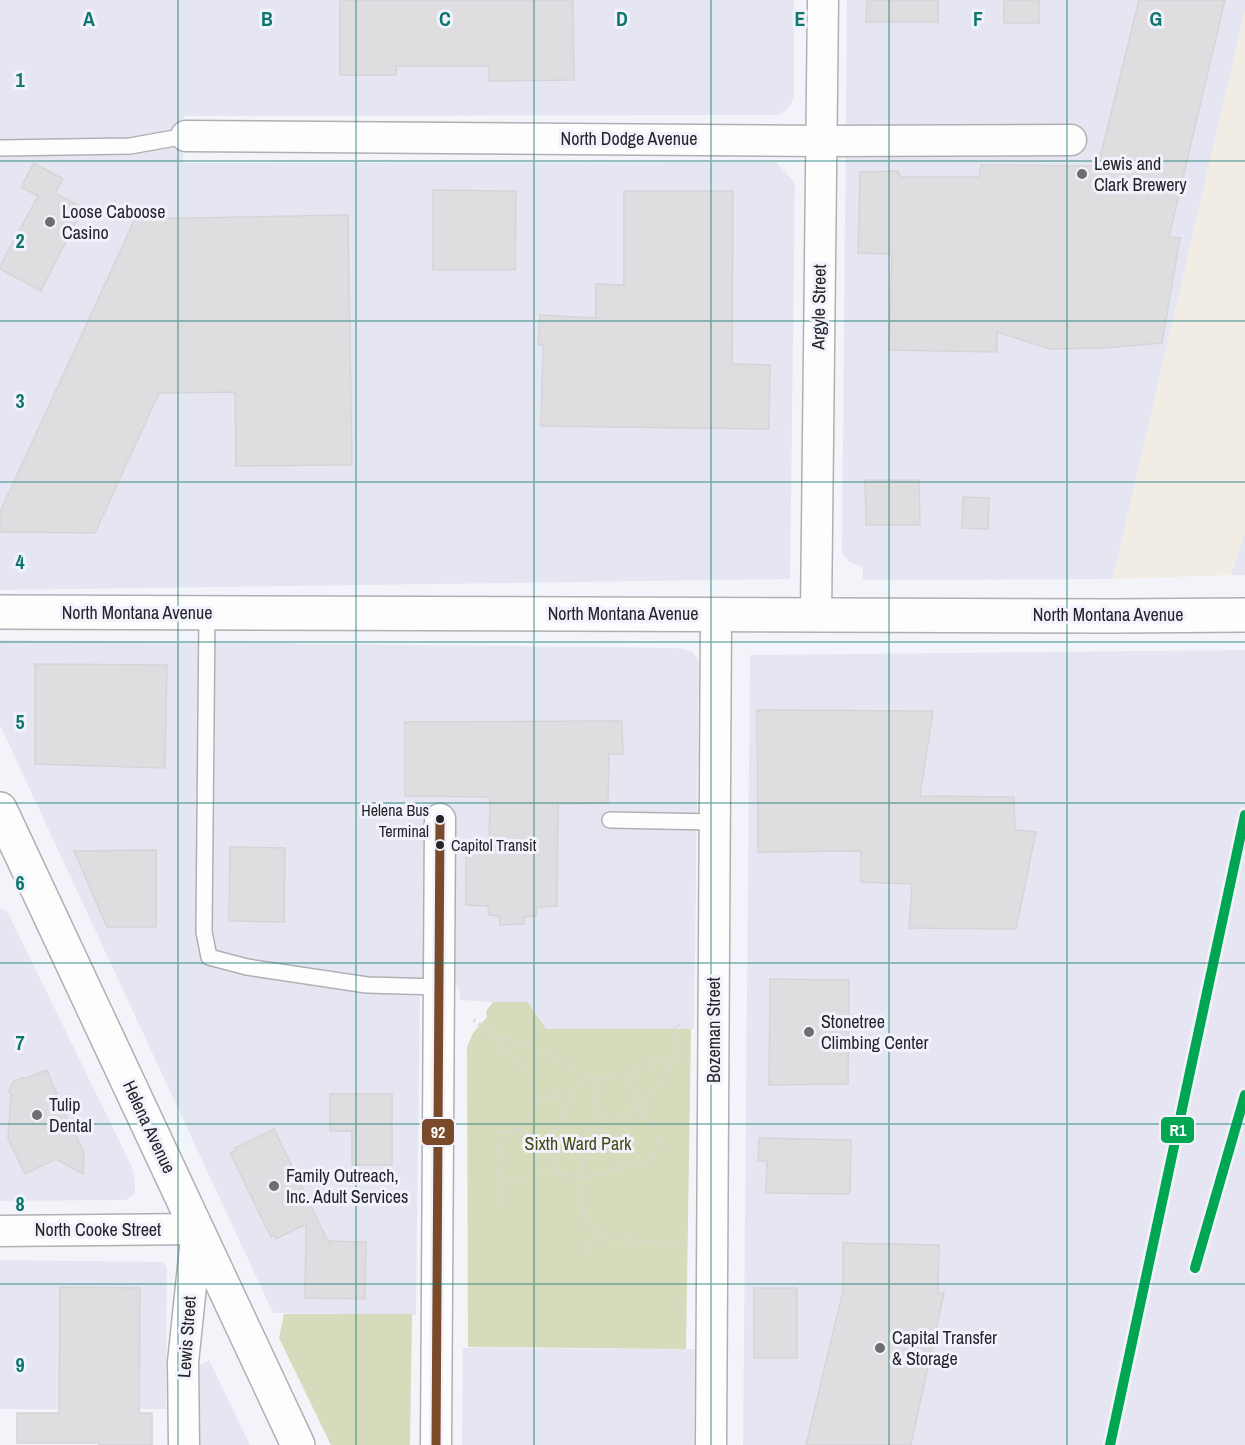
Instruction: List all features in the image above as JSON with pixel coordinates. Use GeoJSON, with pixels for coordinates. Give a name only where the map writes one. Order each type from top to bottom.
{"type":"FeatureCollection","features":[{"type":"Feature","properties":{"kind":"main road","name":"North Montana Avenue"},"geometry":{"type":"LineString","coordinates":[[0,612],[1245,615]]}},
{"type":"Feature","properties":{"kind":"main road","name":"Helena Avenue"},"geometry":{"type":"LineString","coordinates":[[0,809],[298,1445]]}},
{"type":"Feature","properties":{"kind":"street","name":"Argyle Street"},"geometry":{"type":"LineString","coordinates":[[816,615],[823,0]]}},
{"type":"Feature","properties":{"kind":"street","name":"North Dodge Avenue"},"geometry":{"type":"LineString","coordinates":[[186,136],[821,141],[1071,140]]}},
{"type":"Feature","properties":{"kind":"street","name":"Bozeman Street"},"geometry":{"type":"LineString","coordinates":[[711,1445],[716,615]]}},
{"type":"Feature","properties":{"kind":"street"},"geometry":{"type":"LineString","coordinates":[[436,1445],[440,819]]}},
{"type":"Feature","properties":{"kind":"street","name":"North Cooke Street"},"geometry":{"type":"LineString","coordinates":[[0,1231],[197,1230]]}},
{"type":"Feature","properties":{"kind":"street","name":"Lewis Street"},"geometry":{"type":"LineString","coordinates":[[184,1445],[183,1362],[197,1230]]}},
{"type":"Feature","properties":{"kind":"lane"},"geometry":{"type":"LineString","coordinates":[[0,148],[130,146],[186,136]]}},
{"type":"Feature","properties":{"kind":"lane"},"geometry":{"type":"LineString","coordinates":[[207,613],[204,932],[210,957],[247,967],[367,985],[440,987]]}},
{"type":"Feature","properties":{"kind":"lane"},"geometry":{"type":"LineString","coordinates":[[610,820],[714,822]]}},
{"type":"Feature","properties":{"kind":"path"},"geometry":{"type":"LineString","coordinates":[[474,1020],[498,1038],[507,1038],[552,1054],[584,1075],[595,1078],[629,1075],[661,1059],[674,1056]]}},
{"type":"Feature","properties":{"kind":"path"},"geometry":{"type":"LineString","coordinates":[[587,1177],[582,1173],[585,1151],[590,1138],[602,1124],[620,1119],[635,1111],[654,1094],[669,1071],[674,1056],[675,1025],[682,1024]]}},
{"type":"Feature","properties":{"kind":"path"},"geometry":{"type":"LineString","coordinates":[[498,1038],[497,1052],[511,1057],[520,1064],[534,1086],[537,1099],[521,1128],[509,1132],[498,1132],[501,1208]]}},
{"type":"Feature","properties":{"kind":"path"},"geometry":{"type":"LineString","coordinates":[[545,1152],[569,1098],[584,1075]]}},
{"type":"Feature","properties":{"kind":"path"},"geometry":{"type":"LineString","coordinates":[[629,1075],[640,1107]]}},
{"type":"Feature","properties":{"kind":"path"},"geometry":{"type":"LineString","coordinates":[[595,1078],[596,1097],[602,1124]]}},
{"type":"Feature","properties":{"kind":"path"},"geometry":{"type":"LineString","coordinates":[[537,1099],[563,1096],[573,1092]]}},
{"type":"Feature","properties":{"kind":"path"},"geometry":{"type":"LineString","coordinates":[[500,1180],[558,1173],[579,1179],[640,1165],[653,1158],[657,1143],[656,1130],[646,1116],[635,1111]]}},
{"type":"Feature","properties":{"kind":"path"},"geometry":{"type":"LineString","coordinates":[[521,1128],[545,1152],[558,1173]]}},
{"type":"Feature","properties":{"kind":"path"},"geometry":{"type":"LineString","coordinates":[[579,1179],[585,1219],[596,1233],[608,1239],[690,1241]]}},
{"type":"Feature","properties":{"kind":"path"},"geometry":{"type":"LineString","coordinates":[[584,1254],[596,1233]]}},
{"type":"Feature","properties":{"kind":"shaded area"},"geometry":{"type":"Polygon","coordinates":[[[0,0],[794,0],[794,98],[787,110],[777,115],[184,116],[183,163],[776,162],[795,183],[790,579],[0,590],[0,0]]]}},
{"type":"Feature","properties":{"kind":"shaded area"},"geometry":{"type":"Polygon","coordinates":[[[847,0],[1245,0],[1245,11],[1113,579],[863,580],[863,568],[850,562],[842,553],[847,0]]]}},
{"type":"Feature","properties":{"kind":"shaded area"},"geometry":{"type":"Polygon","coordinates":[[[1245,11],[1245,532],[1231,575],[1113,579],[1245,11]]]}},
{"type":"Feature","properties":{"kind":"shaded area"},"geometry":{"type":"Polygon","coordinates":[[[1245,532],[1245,575],[1231,575],[1245,532]]]}},
{"type":"Feature","properties":{"kind":"shaded area"},"geometry":{"type":"Polygon","coordinates":[[[0,640],[678,648],[692,651],[699,661],[694,1029],[546,1029],[528,1002],[460,1000],[459,987],[420,987],[416,1315],[273,1313],[0,725],[0,640]]]}},
{"type":"Feature","properties":{"kind":"shaded area"},"geometry":{"type":"Polygon","coordinates":[[[1245,650],[1245,1445],[743,1445],[750,655],[1245,650]]]}},
{"type":"Feature","properties":{"kind":"shaded area"},"geometry":{"type":"Polygon","coordinates":[[[0,908],[7,911],[132,1167],[135,1193],[126,1200],[0,1201],[0,908]]]}},
{"type":"Feature","properties":{"kind":"shaded area"},"geometry":{"type":"Polygon","coordinates":[[[0,1260],[164,1262],[167,1269],[166,1409],[0,1409],[0,1260]]]}},
{"type":"Feature","properties":{"kind":"shaded area"},"geometry":{"type":"Polygon","coordinates":[[[463,1348],[695,1349],[694,1445],[462,1445],[463,1348]]]}},
{"type":"Feature","properties":{"kind":"shaded area"},"geometry":{"type":"Polygon","coordinates":[[[209,1360],[250,1445],[196,1445],[197,1367],[209,1360]]]}},
{"type":"Feature","properties":{"kind":"green space","name":"Sixth Ward Park"},"geometry":{"type":"Polygon","coordinates":[[[493,1002],[528,1002],[546,1029],[691,1029],[686,1349],[468,1347],[467,1047],[473,1033],[487,1017],[486,1011],[493,1002]]]}},
{"type":"Feature","properties":{"kind":"green space"},"geometry":{"type":"Polygon","coordinates":[[[284,1314],[412,1314],[410,1445],[331,1445],[279,1338],[284,1314]]]}},
{"type":"Feature","properties":{"kind":"building"},"geometry":{"type":"Polygon","coordinates":[[[340,0],[573,0],[574,80],[489,81],[489,66],[396,66],[396,75],[340,75],[340,0]]]}},
{"type":"Feature","properties":{"kind":"building"},"geometry":{"type":"Polygon","coordinates":[[[867,0],[938,0],[938,22],[866,22],[867,0]]]}},
{"type":"Feature","properties":{"kind":"building"},"geometry":{"type":"Polygon","coordinates":[[[1004,0],[1039,0],[1039,23],[1004,23],[1004,0]]]}},
{"type":"Feature","properties":{"kind":"building","name":"Lewis and Clark Brewery"},"geometry":{"type":"Polygon","coordinates":[[[1139,0],[1225,0],[1169,237],[1180,238],[1162,343],[1103,348],[1050,349],[997,332],[997,352],[889,350],[892,254],[858,253],[860,172],[898,171],[901,177],[979,177],[981,165],[1098,166],[1139,0]]]}},
{"type":"Feature","properties":{"kind":"building","name":"Loose Caboose Casino"},"geometry":{"type":"Polygon","coordinates":[[[34,163],[63,179],[55,193],[83,208],[41,291],[0,269],[38,196],[21,187],[34,163]]]}},
{"type":"Feature","properties":{"kind":"building"},"geometry":{"type":"Polygon","coordinates":[[[433,190],[516,191],[515,270],[433,270],[433,190]]]}},
{"type":"Feature","properties":{"kind":"building"},"geometry":{"type":"Polygon","coordinates":[[[624,191],[733,191],[732,364],[770,365],[769,429],[541,426],[543,345],[538,345],[540,315],[596,318],[596,284],[624,285],[624,191]]]}},
{"type":"Feature","properties":{"kind":"building"},"geometry":{"type":"Polygon","coordinates":[[[348,215],[352,465],[236,466],[235,392],[159,393],[95,533],[0,532],[0,512],[135,219],[348,215]]]}},
{"type":"Feature","properties":{"kind":"building"},"geometry":{"type":"Polygon","coordinates":[[[865,480],[919,480],[920,525],[866,525],[865,480]]]}},
{"type":"Feature","properties":{"kind":"building"},"geometry":{"type":"Polygon","coordinates":[[[963,497],[989,498],[988,529],[962,528],[963,497]]]}},
{"type":"Feature","properties":{"kind":"building"},"geometry":{"type":"Polygon","coordinates":[[[35,664],[167,665],[165,768],[35,764],[35,664]]]}},
{"type":"Feature","properties":{"kind":"building"},"geometry":{"type":"Polygon","coordinates":[[[757,710],[933,711],[920,796],[1014,797],[1015,830],[1036,832],[1016,929],[909,928],[912,884],[861,882],[861,851],[758,852],[757,710]]]}},
{"type":"Feature","properties":{"kind":"building","name":"Helena Bus Terminal"},"geometry":{"type":"Polygon","coordinates":[[[622,721],[623,754],[609,754],[608,803],[558,804],[557,906],[537,907],[536,916],[524,917],[524,924],[500,925],[499,916],[489,915],[488,906],[466,905],[466,840],[489,840],[490,797],[405,796],[405,722],[622,721]]]}},
{"type":"Feature","properties":{"kind":"building"},"geometry":{"type":"Polygon","coordinates":[[[230,847],[285,848],[284,922],[229,921],[230,847]]]}},
{"type":"Feature","properties":{"kind":"building"},"geometry":{"type":"Polygon","coordinates":[[[156,850],[156,927],[107,927],[74,851],[156,850]]]}},
{"type":"Feature","properties":{"kind":"building","name":"Stonetree Climbing Center"},"geometry":{"type":"Polygon","coordinates":[[[770,979],[849,980],[848,1084],[769,1085],[770,979]]]}},
{"type":"Feature","properties":{"kind":"building","name":"Tulip Dental"},"geometry":{"type":"Polygon","coordinates":[[[47,1070],[73,1135],[76,1136],[84,1153],[83,1174],[56,1159],[25,1174],[8,1138],[11,1095],[9,1091],[13,1082],[47,1070]]]}},
{"type":"Feature","properties":{"kind":"building"},"geometry":{"type":"Polygon","coordinates":[[[330,1094],[392,1094],[392,1165],[352,1165],[352,1131],[330,1131],[330,1094]]]}},
{"type":"Feature","properties":{"kind":"building"},"geometry":{"type":"Polygon","coordinates":[[[274,1129],[329,1244],[329,1241],[366,1242],[365,1299],[305,1298],[306,1224],[276,1239],[275,1235],[271,1237],[230,1153],[236,1150],[235,1148],[274,1129]]]}},
{"type":"Feature","properties":{"kind":"building"},"geometry":{"type":"Polygon","coordinates":[[[759,1138],[851,1140],[850,1194],[766,1193],[767,1161],[758,1161],[759,1138]]]}},
{"type":"Feature","properties":{"kind":"building","name":"Capital Transfer & Storage"},"geometry":{"type":"Polygon","coordinates":[[[843,1243],[939,1245],[938,1293],[944,1293],[911,1445],[806,1445],[843,1291],[843,1243]]]}},
{"type":"Feature","properties":{"kind":"building"},"geometry":{"type":"Polygon","coordinates":[[[60,1287],[140,1288],[139,1413],[152,1413],[152,1445],[17,1443],[17,1413],[59,1413],[60,1287]]]}},
{"type":"Feature","properties":{"kind":"building"},"geometry":{"type":"Polygon","coordinates":[[[754,1288],[797,1288],[797,1358],[754,1358],[754,1288]]]}},
{"type":"Feature","properties":{"kind":"transit line","name":"R1"},"geometry":{"type":"LineString","coordinates":[[1110,1445],[1245,815]]}},
{"type":"Feature","properties":{"kind":"transit line","name":"92"},"geometry":{"type":"LineString","coordinates":[[436,1445],[440,819]]}},
{"type":"Feature","properties":{"kind":"transit line","name":"R1"},"geometry":{"type":"LineString","coordinates":[[1195,1268],[1245,1095]]}},
{"type":"Feature","properties":{"kind":"place","name":"Lewis and Clark Brewery"},"geometry":{"type":"Point","coordinates":[1082,174]}},
{"type":"Feature","properties":{"kind":"place","name":"Loose Caboose Casino"},"geometry":{"type":"Point","coordinates":[50,222]}},
{"type":"Feature","properties":{"kind":"place","name":"Helena Bus Terminal"},"geometry":{"type":"Point","coordinates":[440,819]}},
{"type":"Feature","properties":{"kind":"place","name":"Capitol Transit"},"geometry":{"type":"Point","coordinates":[440,845]}},
{"type":"Feature","properties":{"kind":"place","name":"Stonetree Climbing Center"},"geometry":{"type":"Point","coordinates":[809,1032]}},
{"type":"Feature","properties":{"kind":"place","name":"Tulip Dental"},"geometry":{"type":"Point","coordinates":[37,1115]}},
{"type":"Feature","properties":{"kind":"place","name":"Family Outreach, Inc. Adult Services"},"geometry":{"type":"Point","coordinates":[274,1186]}},
{"type":"Feature","properties":{"kind":"place","name":"Capital Transfer & Storage"},"geometry":{"type":"Point","coordinates":[880,1348]}}]}
